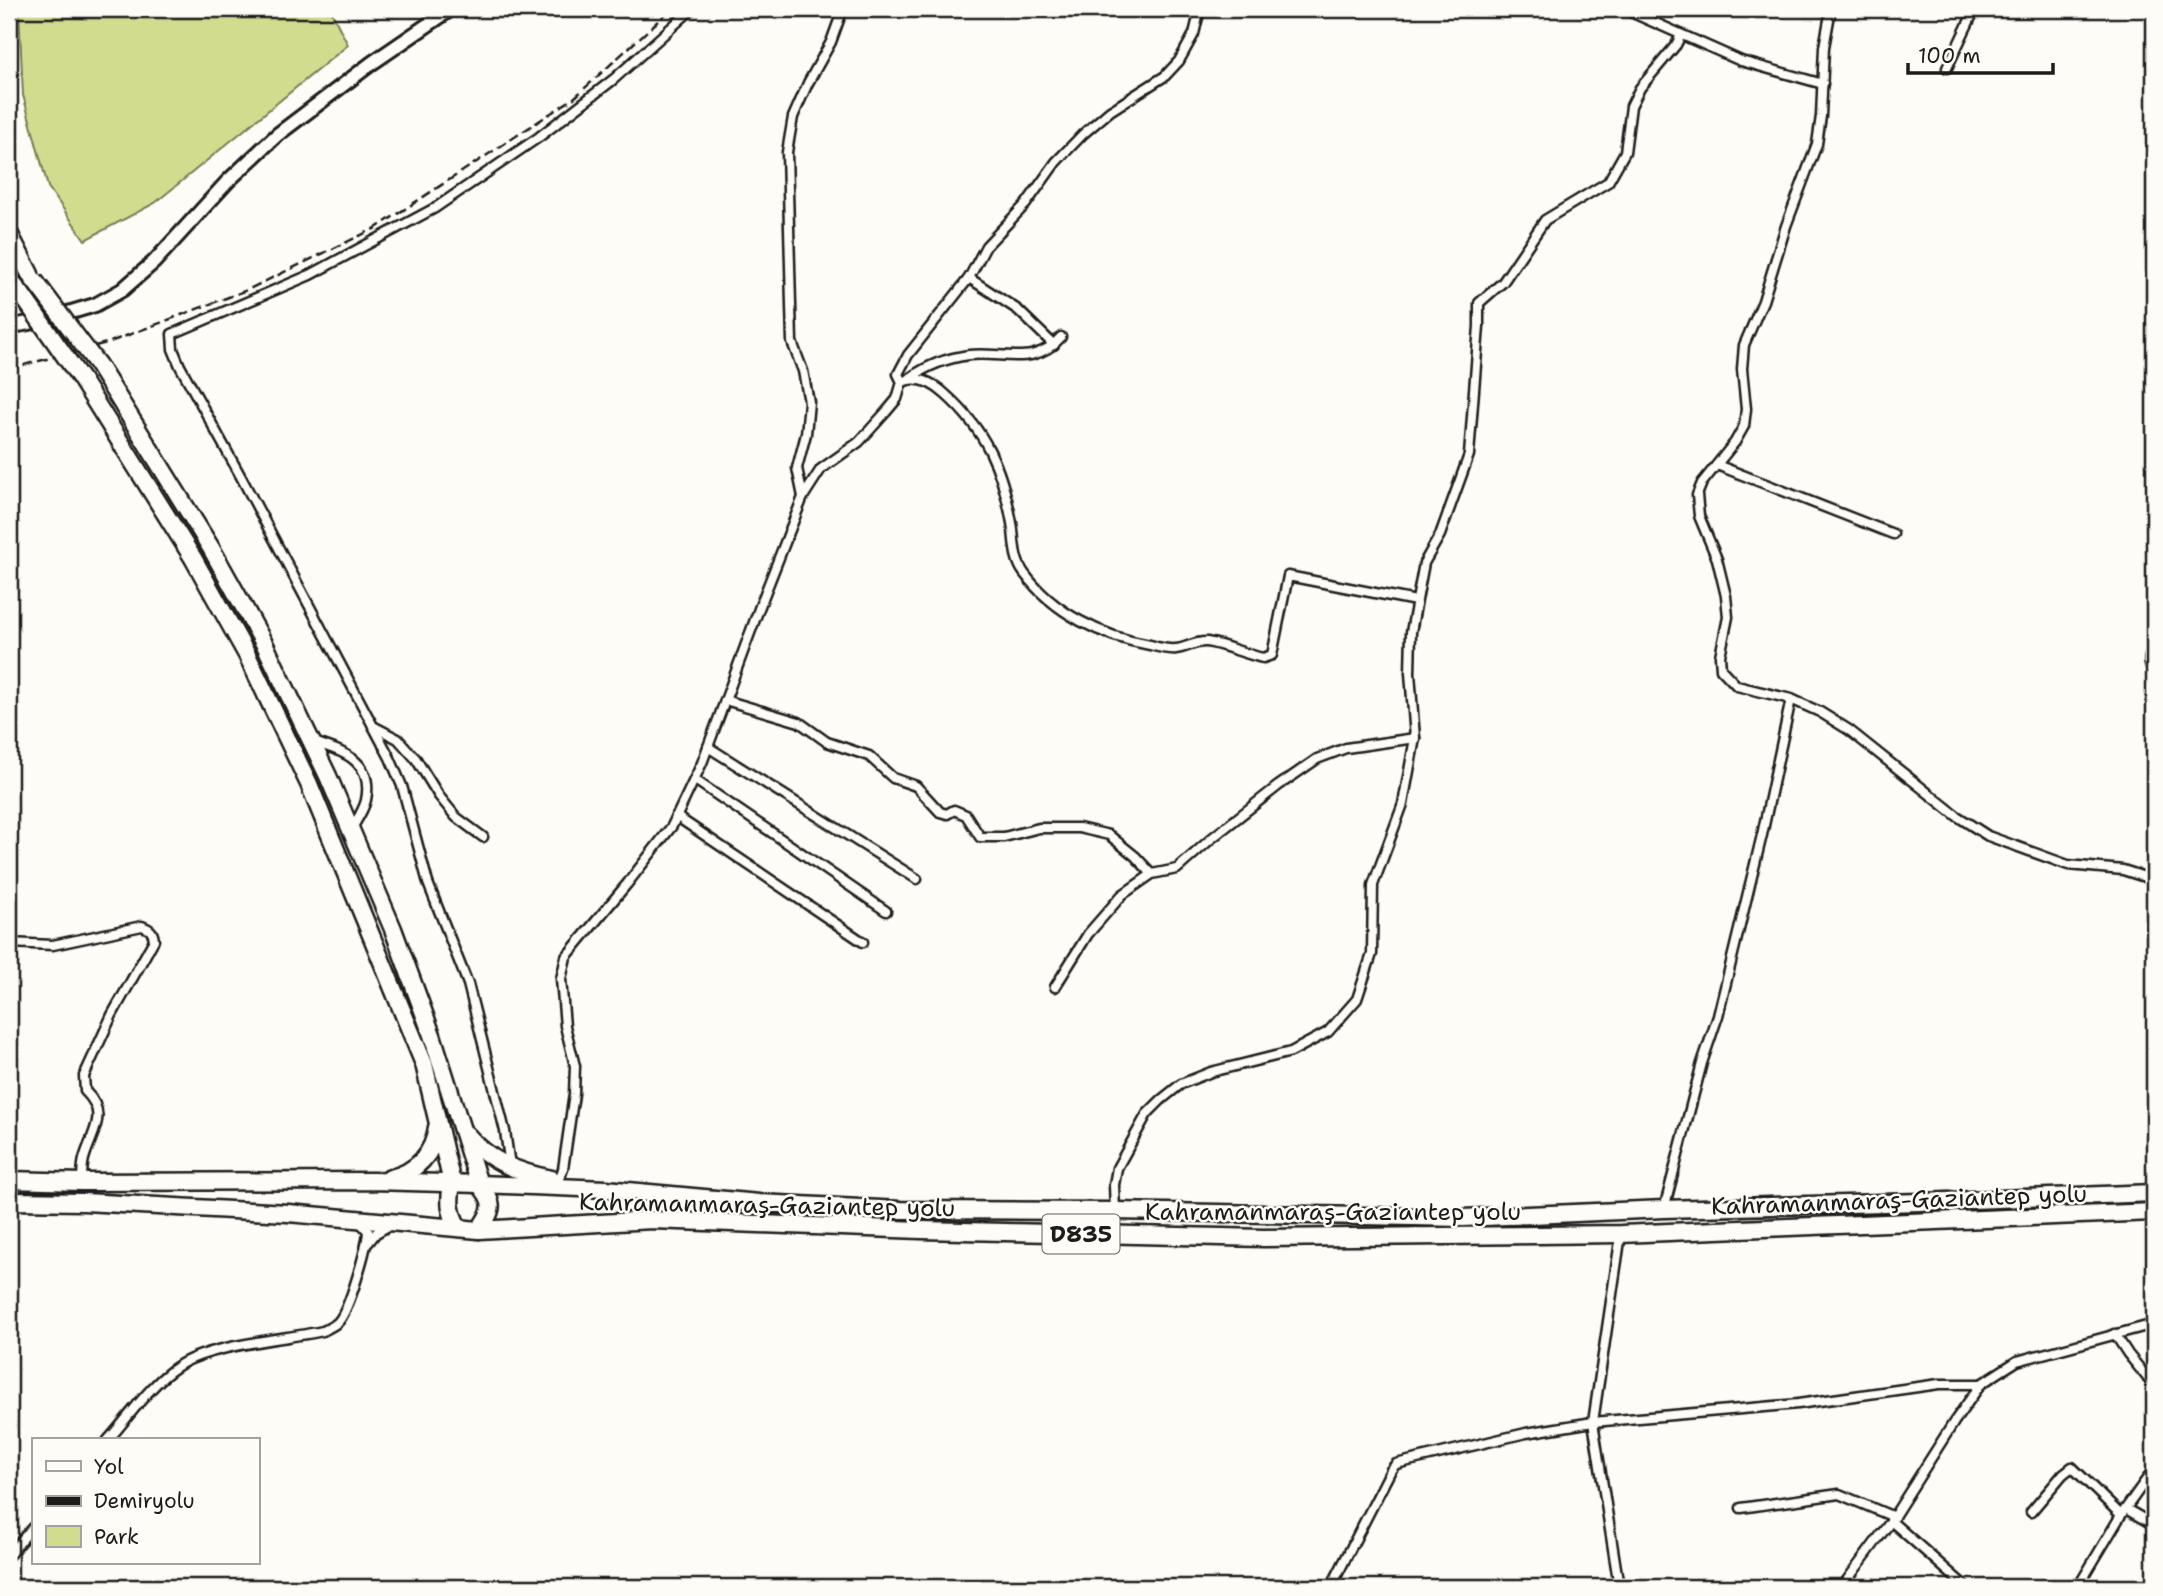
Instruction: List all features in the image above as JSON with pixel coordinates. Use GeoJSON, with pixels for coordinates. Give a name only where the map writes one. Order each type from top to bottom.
{"type":"FeatureCollection","features":[{"type":"Feature","properties":{"kind":"highway"},"geometry":{"type":"LineString","coordinates":[[9,233],[32,277]]}},
{"type":"Feature","properties":{"kind":"highway"},"geometry":{"type":"LineString","coordinates":[[9,247],[98,365],[211,548],[265,645],[311,741],[393,929],[423,1011],[479,1184],[492,1204],[479,1230]]}},
{"type":"Feature","properties":{"kind":"highway"},"geometry":{"type":"LineString","coordinates":[[9,279],[81,379],[193,558],[247,655],[309,784],[424,1064],[452,1183],[449,1203],[451,1215],[458,1227]]}},
{"type":"Feature","properties":{"kind":"highway"},"geometry":{"type":"LineString","coordinates":[[373,1181],[396,1177],[428,1156],[436,1139],[438,1117]]}},
{"type":"Feature","properties":{"kind":"highway"},"geometry":{"type":"LineString","coordinates":[[460,1127],[477,1147],[511,1169],[606,1189]]}},
{"type":"Feature","properties":{"kind":"highway","name":"Kahramanmaraş-Gaziantep yolu"},"geometry":{"type":"LineString","coordinates":[[9,1180],[452,1183],[606,1189],[759,1203],[901,1210],[1463,1218],[2154,1193]]}},
{"type":"Feature","properties":{"kind":"highway","name":"Kahramanmaraş-Gaziantep yolu"},"geometry":{"type":"LineString","coordinates":[[9,1201],[111,1203],[352,1218],[479,1230],[652,1220],[1264,1238],[1621,1234],[2154,1212]]}},
{"type":"Feature","properties":{"kind":"street"},"geometry":{"type":"LineString","coordinates":[[9,327],[95,305],[122,290],[153,262],[228,181],[277,135],[372,63],[451,9]]}},
{"type":"Feature","properties":{"kind":"street"},"geometry":{"type":"LineString","coordinates":[[511,1169],[505,1131],[468,984],[428,883],[402,786],[373,726],[180,366],[173,349],[172,334],[310,275],[435,208],[549,129],[614,79],[691,9]]}},
{"type":"Feature","properties":{"kind":"street"},"geometry":{"type":"LineString","coordinates":[[803,497],[797,468],[806,434],[810,402],[803,371],[792,342],[787,152],[793,117],[831,42],[843,9]]}},
{"type":"Feature","properties":{"kind":"street"},"geometry":{"type":"LineString","coordinates":[[1200,9],[1194,34],[1179,61],[1165,76],[1110,111],[1056,162],[1026,204],[986,246],[969,278],[908,355],[898,374],[906,380],[932,383],[966,412],[991,450],[999,472],[1013,527],[1014,550],[1021,570],[1048,600],[1090,626],[1129,642],[1175,650],[1197,642],[1208,642],[1263,658],[1272,654],[1288,576],[1416,601]]}},
{"type":"Feature","properties":{"kind":"street"},"geometry":{"type":"LineString","coordinates":[[1624,9],[1741,61],[1823,84]]}},
{"type":"Feature","properties":{"kind":"street"},"geometry":{"type":"LineString","coordinates":[[1830,9],[1824,47],[1817,144],[1786,226],[1763,301],[1744,345],[1744,426],[1735,442],[1702,483],[1697,495],[1696,504],[1717,559],[1726,596],[1728,617],[1720,656],[1721,669],[1737,686],[1791,699],[1820,712],[1849,730],[1957,816],[1989,836],[2068,866],[2123,870],[2154,880]]}},
{"type":"Feature","properties":{"kind":"street"},"geometry":{"type":"LineString","coordinates":[[1947,68],[1975,9]]}},
{"type":"Feature","properties":{"kind":"street"},"geometry":{"type":"LineString","coordinates":[[1115,1211],[1114,1185],[1117,1168],[1147,1114],[1161,1100],[1181,1084],[1211,1072],[1291,1052],[1328,1032],[1357,999],[1372,954],[1373,885],[1403,804],[1415,738],[1410,673],[1411,632],[1416,601],[1424,563],[1440,535],[1469,455],[1479,303],[1503,282],[1545,220],[1608,182],[1625,152],[1631,106],[1640,88],[1676,45],[1681,35]]}},
{"type":"Feature","properties":{"kind":"street"},"geometry":{"type":"LineString","coordinates":[[969,278],[1018,310],[1054,345]]}},
{"type":"Feature","properties":{"kind":"street"},"geometry":{"type":"LineString","coordinates":[[559,1180],[574,1094],[575,1066],[565,1026],[561,979],[566,957],[672,826],[695,780],[803,497],[821,469],[859,442],[897,399],[906,380],[928,365],[971,355],[1029,356],[1054,345],[1061,337]]}},
{"type":"Feature","properties":{"kind":"street"},"geometry":{"type":"LineString","coordinates":[[1717,465],[1893,534]]}},
{"type":"Feature","properties":{"kind":"street"},"geometry":{"type":"LineString","coordinates":[[2154,646],[2149,660],[2154,671]]}},
{"type":"Feature","properties":{"kind":"street"},"geometry":{"type":"LineString","coordinates":[[1664,1209],[1702,1063],[1718,1016],[1762,835],[1791,699]]}},
{"type":"Feature","properties":{"kind":"street"},"geometry":{"type":"LineString","coordinates":[[725,700],[788,718],[827,743],[869,756],[893,778],[916,786],[940,813],[947,814],[954,810],[966,815],[980,837],[1004,837],[1039,828],[1079,828],[1110,835],[1152,874]]}},
{"type":"Feature","properties":{"kind":"street"},"geometry":{"type":"LineString","coordinates":[[373,726],[398,739],[416,759],[456,817],[483,837]]}},
{"type":"Feature","properties":{"kind":"street"},"geometry":{"type":"LineString","coordinates":[[1055,987],[1088,934],[1122,895],[1152,874],[1177,869],[1268,793],[1317,759],[1346,748],[1415,738]]}},
{"type":"Feature","properties":{"kind":"street"},"geometry":{"type":"LineString","coordinates":[[311,741],[336,749],[357,761],[367,776],[366,802],[351,830]]}},
{"type":"Feature","properties":{"kind":"street"},"geometry":{"type":"LineString","coordinates":[[708,747],[917,879]]}},
{"type":"Feature","properties":{"kind":"street"},"geometry":{"type":"LineString","coordinates":[[695,780],[887,911]]}},
{"type":"Feature","properties":{"kind":"street"},"geometry":{"type":"LineString","coordinates":[[676,816],[863,942]]}},
{"type":"Feature","properties":{"kind":"street"},"geometry":{"type":"LineString","coordinates":[[9,943],[53,945],[142,926],[153,933],[154,940],[112,1015],[84,1076],[85,1091],[95,1101],[98,1113],[97,1124],[83,1162],[82,1182]]}},
{"type":"Feature","properties":{"kind":"street"},"geometry":{"type":"LineString","coordinates":[[110,1438],[160,1381],[179,1364],[218,1350],[323,1331],[338,1322],[348,1304],[368,1242],[368,1231],[364,1225],[352,1218]]}},
{"type":"Feature","properties":{"kind":"street"},"geometry":{"type":"LineString","coordinates":[[368,1242],[386,1227],[400,1222]]}},
{"type":"Feature","properties":{"kind":"street"},"geometry":{"type":"LineString","coordinates":[[1619,1587],[1593,1422],[1621,1234]]}},
{"type":"Feature","properties":{"kind":"street"},"geometry":{"type":"LineString","coordinates":[[1842,1587],[1892,1519],[1981,1384],[2017,1361],[2154,1324]]}},
{"type":"Feature","properties":{"kind":"street"},"geometry":{"type":"LineString","coordinates":[[2115,1334],[2154,1386]]}},
{"type":"Feature","properties":{"kind":"street"},"geometry":{"type":"LineString","coordinates":[[1331,1587],[1396,1464],[1526,1433],[1593,1422],[1798,1404],[1939,1384],[1981,1384]]}},
{"type":"Feature","properties":{"kind":"street"},"geometry":{"type":"LineString","coordinates":[[2031,1512],[2072,1467],[2124,1512],[2154,1525]]}},
{"type":"Feature","properties":{"kind":"street"},"geometry":{"type":"LineString","coordinates":[[2078,1587],[2154,1469]]}},
{"type":"Feature","properties":{"kind":"street"},"geometry":{"type":"LineString","coordinates":[[1741,1508],[1839,1494],[1892,1519],[1966,1587]]}},
{"type":"Feature","properties":{"kind":"street"},"geometry":{"type":"LineString","coordinates":[[9,1555],[32,1528]]}},
{"type":"Feature","properties":{"kind":"green space"},"geometry":{"type":"Polygon","coordinates":[[[19,9],[330,9],[348,45],[155,203],[85,240],[48,187],[23,95],[19,9]]]}},
{"type":"Feature","properties":{"kind":"railway"},"geometry":{"type":"LineString","coordinates":[[9,369],[110,342],[247,290],[376,228],[574,98],[671,9]]}}]}
